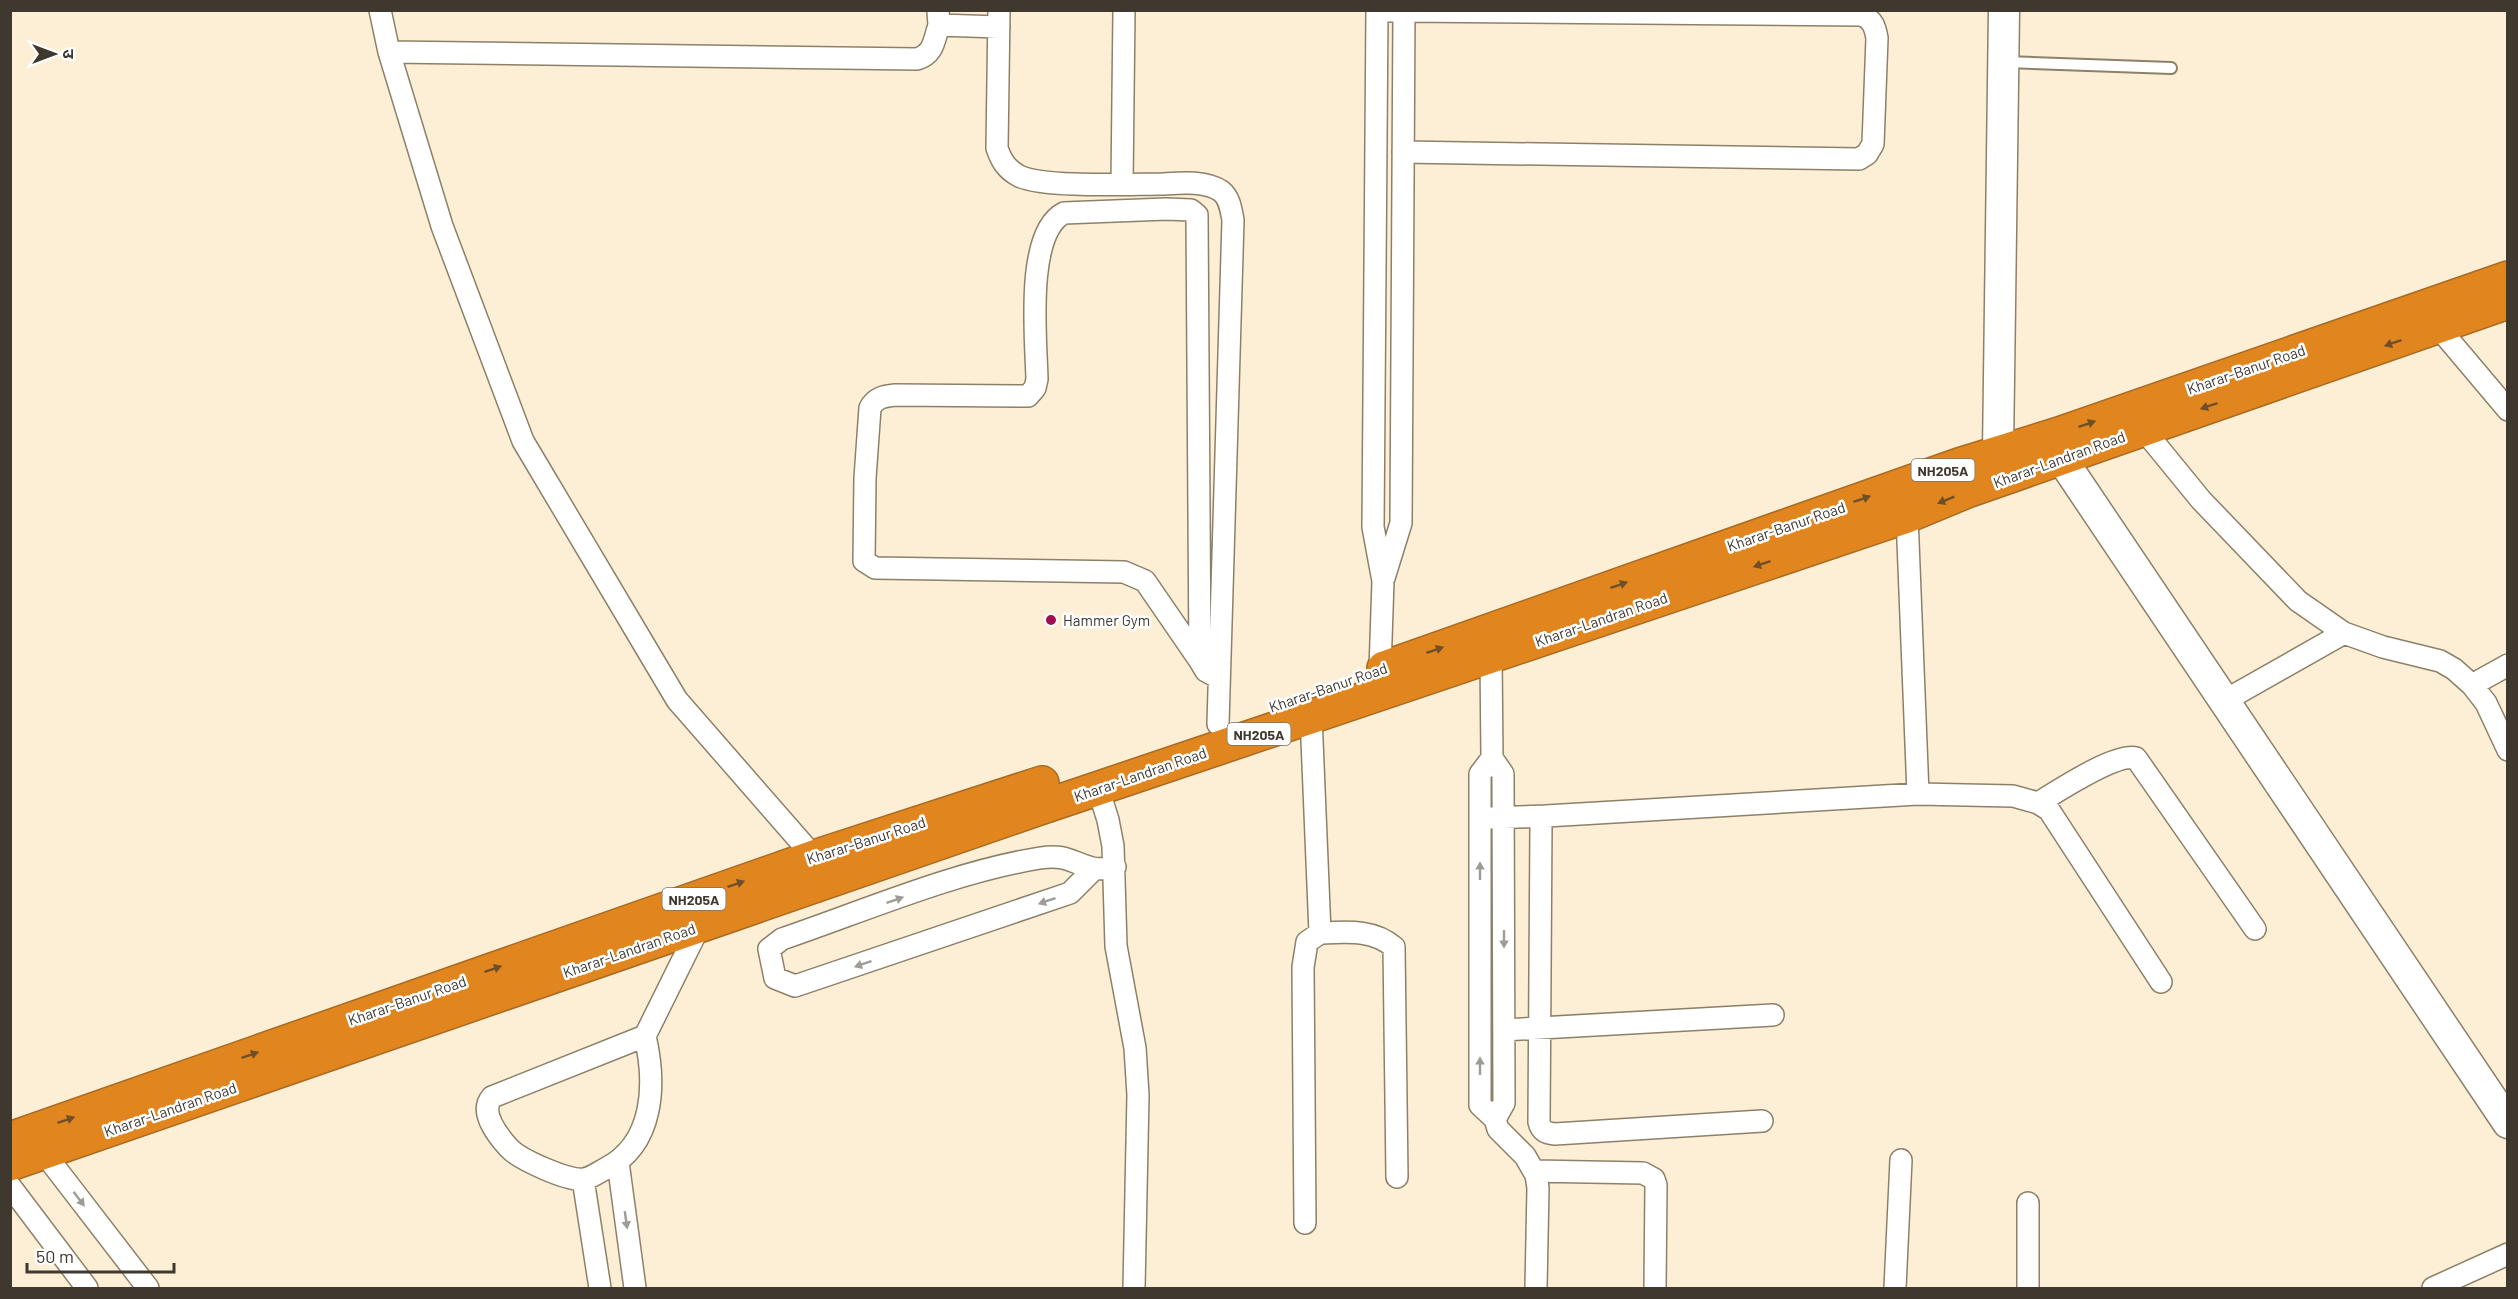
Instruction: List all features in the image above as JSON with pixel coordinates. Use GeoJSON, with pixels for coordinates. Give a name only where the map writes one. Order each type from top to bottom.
{"type":"FeatureCollection","features":[{"type":"Feature","properties":{"kind":"highway","name":"Kharar-Banur Road"},"geometry":{"type":"LineString","coordinates":[[2057,447],[2508,278]]}},
{"type":"Feature","properties":{"kind":"highway","name":"Kharar-Landran Road"},"geometry":{"type":"LineString","coordinates":[[10,1164],[700,925],[819,869],[1098,788],[1311,716],[1347,693],[1491,656],[1907,516],[2001,465],[2057,447],[2143,429],[2508,302]]}},
{"type":"Feature","properties":{"kind":"highway","name":"Kharar-Banur Road"},"geometry":{"type":"LineString","coordinates":[[10,1139],[819,869],[1218,724],[1347,693],[1380,669],[2001,465]]}},
{"type":"Feature","properties":{"kind":"street"},"geometry":{"type":"LineString","coordinates":[[380,10],[389,52],[442,225],[523,441],[677,700],[819,869]]}},
{"type":"Feature","properties":{"kind":"street"},"geometry":{"type":"LineString","coordinates":[[1122,184],[1124,10]]}},
{"type":"Feature","properties":{"kind":"street"},"geometry":{"type":"LineString","coordinates":[[1377,10],[1373,526],[1383,581],[1380,669]]}},
{"type":"Feature","properties":{"kind":"street"},"geometry":{"type":"LineString","coordinates":[[2001,465],[2004,10]]}},
{"type":"Feature","properties":{"kind":"street"},"geometry":{"type":"LineString","coordinates":[[1383,581],[1401,523],[1403,152],[1394,11],[1862,15],[1869,18],[1875,27],[1877,38],[1873,144],[1868,154],[1859,159],[1403,152]]}},
{"type":"Feature","properties":{"kind":"street"},"geometry":{"type":"LineString","coordinates":[[389,52],[917,59],[926,57],[931,51],[938,18],[999,19],[997,148],[1001,162],[1019,176],[1042,182],[1189,183],[1221,192],[1230,203],[1233,220],[1218,724]]}},
{"type":"Feature","properties":{"kind":"street"},"geometry":{"type":"LineString","coordinates":[[1200,662],[1198,219],[1195,212],[1182,210],[1064,213],[1054,218],[1048,228],[1039,259],[1035,288],[1037,379],[1032,393],[1028,396],[895,395],[877,399],[872,404],[865,478],[864,561],[875,568],[1124,572],[1144,581],[1206,671],[1219,678]]}},
{"type":"Feature","properties":{"kind":"street"},"geometry":{"type":"LineString","coordinates":[[2438,327],[2508,410]]}},
{"type":"Feature","properties":{"kind":"street"},"geometry":{"type":"LineString","coordinates":[[2143,429],[2201,500],[2298,602],[2344,633],[2383,647],[2439,661],[2454,669],[2472,685],[2496,720],[2508,750]]}},
{"type":"Feature","properties":{"kind":"street"},"geometry":{"type":"LineString","coordinates":[[2057,447],[2224,701],[2508,1123]]}},
{"type":"Feature","properties":{"kind":"street"},"geometry":{"type":"LineString","coordinates":[[1907,516],[1918,794]]}},
{"type":"Feature","properties":{"kind":"street"},"geometry":{"type":"LineString","coordinates":[[2224,701],[2344,633]]}},
{"type":"Feature","properties":{"kind":"street"},"geometry":{"type":"LineString","coordinates":[[1491,656],[1492,758],[1503,774],[1504,817],[1504,1103],[1495,1119]]}},
{"type":"Feature","properties":{"kind":"street"},"geometry":{"type":"LineString","coordinates":[[2472,685],[2508,665]]}},
{"type":"Feature","properties":{"kind":"street"},"geometry":{"type":"LineString","coordinates":[[1311,716],[1320,933]]}},
{"type":"Feature","properties":{"kind":"street"},"geometry":{"type":"LineString","coordinates":[[2038,803],[2099,768],[2122,758],[2130,756],[2136,758],[2254,929]]}},
{"type":"Feature","properties":{"kind":"street"},"geometry":{"type":"LineString","coordinates":[[1492,758],[1480,774],[1480,1105],[1495,1119],[1498,1128],[1525,1156],[1534,1171],[1538,1188],[1536,1288]]}},
{"type":"Feature","properties":{"kind":"street"},"geometry":{"type":"LineString","coordinates":[[1098,788],[1108,820],[1105,868],[1116,946],[1135,1048],[1138,1095],[1134,1288]]}},
{"type":"Feature","properties":{"kind":"street"},"geometry":{"type":"LineString","coordinates":[[1480,819],[1918,794],[1994,794],[2038,803],[2049,810],[2161,982]]}},
{"type":"Feature","properties":{"kind":"street"},"geometry":{"type":"LineString","coordinates":[[1546,816],[1541,824],[1540,1127],[1547,1133],[1762,1121]]}},
{"type":"Feature","properties":{"kind":"street"},"geometry":{"type":"LineString","coordinates":[[1042,858],[1068,858],[1105,868],[1070,893],[795,986],[785,984],[776,978],[770,961],[769,950],[782,939],[987,870],[1042,858]]}},
{"type":"Feature","properties":{"kind":"street"},"geometry":{"type":"LineString","coordinates":[[645,1036],[492,1097],[487,1102],[489,1119],[510,1149],[550,1172],[583,1179],[618,1162],[640,1134],[651,1098],[651,1064],[645,1036],[700,925]]}},
{"type":"Feature","properties":{"kind":"street"},"geometry":{"type":"LineString","coordinates":[[1305,1223],[1303,967],[1307,942],[1320,933],[1370,934],[1385,940],[1394,947],[1397,1178]]}},
{"type":"Feature","properties":{"kind":"street"},"geometry":{"type":"LineString","coordinates":[[1504,1030],[1773,1014]]}},
{"type":"Feature","properties":{"kind":"street"},"geometry":{"type":"LineString","coordinates":[[44,1153],[148,1288]]}},
{"type":"Feature","properties":{"kind":"street"},"geometry":{"type":"LineString","coordinates":[[1895,1288],[1901,1160]]}},
{"type":"Feature","properties":{"kind":"street"},"geometry":{"type":"LineString","coordinates":[[618,1162],[635,1288]]}},
{"type":"Feature","properties":{"kind":"street"},"geometry":{"type":"LineString","coordinates":[[1534,1171],[1642,1173],[1654,1179],[1656,1185],[1655,1288]]}},
{"type":"Feature","properties":{"kind":"street"},"geometry":{"type":"LineString","coordinates":[[583,1179],[600,1288]]}},
{"type":"Feature","properties":{"kind":"street"},"geometry":{"type":"LineString","coordinates":[[10,1186],[87,1288]]}},
{"type":"Feature","properties":{"kind":"street"},"geometry":{"type":"LineString","coordinates":[[2028,1203],[2028,1288]]}},
{"type":"Feature","properties":{"kind":"street"},"geometry":{"type":"LineString","coordinates":[[2439,1287],[2508,1254]]}},
{"type":"Feature","properties":{"kind":"lane"},"geometry":{"type":"LineString","coordinates":[[2003,62],[2171,68]]}},
{"type":"Feature","properties":{"kind":"place","name":"Hammer Gym"},"geometry":{"type":"Point","coordinates":[1051,620]}}]}
